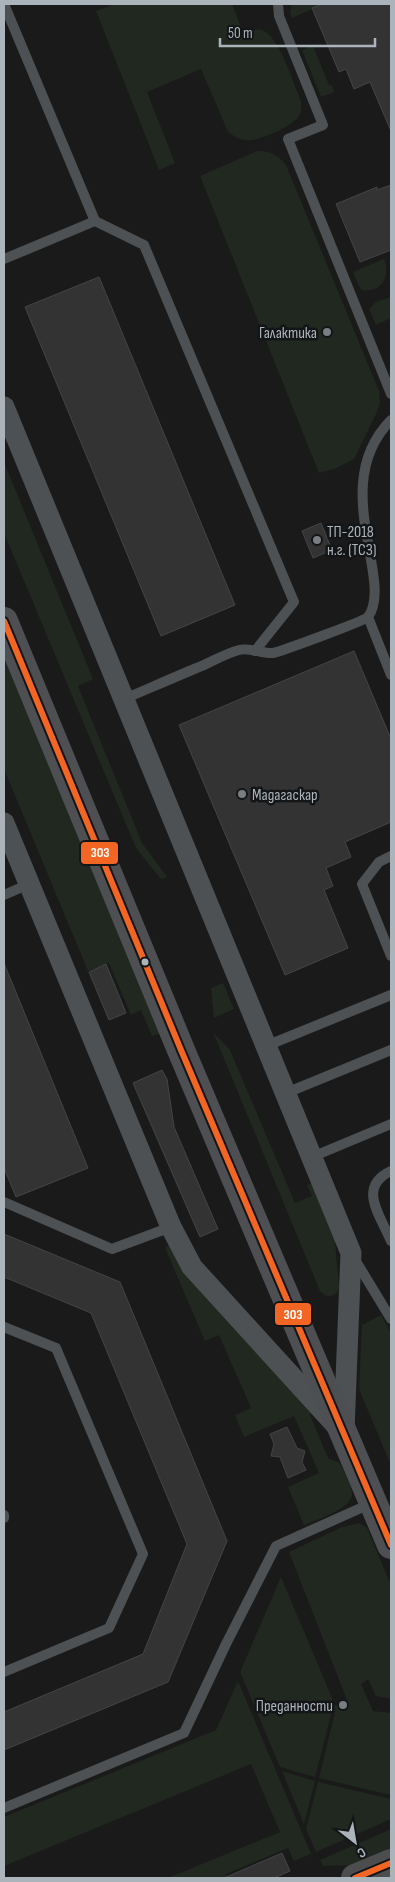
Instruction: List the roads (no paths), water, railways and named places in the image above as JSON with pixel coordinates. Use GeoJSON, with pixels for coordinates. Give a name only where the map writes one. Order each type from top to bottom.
{"type":"FeatureCollection","features":[{"type":"Feature","properties":{"kind":"main road"},"geometry":{"type":"LineString","coordinates":[[4,621],[181,1050],[391,1545]]}},
{"type":"Feature","properties":{"kind":"main road"},"geometry":{"type":"LineString","coordinates":[[355,1878],[391,1863]]}},
{"type":"Feature","properties":{"kind":"street"},"geometry":{"type":"LineString","coordinates":[[4,407],[352,1253],[344,1433]]}},
{"type":"Feature","properties":{"kind":"street"},"geometry":{"type":"LineString","coordinates":[[4,823],[171,1227],[192,1267],[344,1433]]}},
{"type":"Feature","properties":{"kind":"lane"},"geometry":{"type":"LineString","coordinates":[[4,4],[95,220],[144,245],[294,602],[255,651]]}},
{"type":"Feature","properties":{"kind":"lane"},"geometry":{"type":"LineString","coordinates":[[278,4],[279,16],[323,124],[288,139],[391,394]]}},
{"type":"Feature","properties":{"kind":"lane"},"geometry":{"type":"LineString","coordinates":[[4,259],[95,220]]}},
{"type":"Feature","properties":{"kind":"lane"},"geometry":{"type":"LineString","coordinates":[[124,699],[240,650],[272,653],[368,618],[378,600],[380,584],[369,534],[364,479],[370,451],[382,429],[391,420]]}},
{"type":"Feature","properties":{"kind":"lane"},"geometry":{"type":"LineString","coordinates":[[368,618],[388,660],[391,675]]}},
{"type":"Feature","properties":{"kind":"lane"},"geometry":{"type":"LineString","coordinates":[[391,856],[380,862],[362,884],[391,956]]}},
{"type":"Feature","properties":{"kind":"lane"},"geometry":{"type":"LineString","coordinates":[[4,895],[29,884]]}},
{"type":"Feature","properties":{"kind":"lane"},"geometry":{"type":"LineString","coordinates":[[266,1046],[391,995]]}},
{"type":"Feature","properties":{"kind":"lane"},"geometry":{"type":"LineString","coordinates":[[286,1093],[391,1050]]}},
{"type":"Feature","properties":{"kind":"lane"},"geometry":{"type":"LineString","coordinates":[[312,1157],[391,1124]]}},
{"type":"Feature","properties":{"kind":"lane"},"geometry":{"type":"LineString","coordinates":[[391,1171],[380,1176],[373,1186],[373,1197],[391,1241]]}},
{"type":"Feature","properties":{"kind":"lane"},"geometry":{"type":"LineString","coordinates":[[4,1202],[112,1249],[171,1227]]}},
{"type":"Feature","properties":{"kind":"lane"},"geometry":{"type":"LineString","coordinates":[[352,1253],[391,1319]]}},
{"type":"Feature","properties":{"kind":"lane"},"geometry":{"type":"LineString","coordinates":[[4,1328],[56,1348],[143,1554],[109,1628],[4,1672]]}},
{"type":"Feature","properties":{"kind":"lane"},"geometry":{"type":"LineString","coordinates":[[4,1808],[184,1733],[226,1644],[276,1546],[373,1502]]}},
{"type":"Feature","properties":{"kind":"place","name":"Галактика"},"geometry":{"type":"Point","coordinates":[327,332]}},
{"type":"Feature","properties":{"kind":"place","name":"ТП-2018 н.г. (ТСЗ)"},"geometry":{"type":"Point","coordinates":[317,540]}},
{"type":"Feature","properties":{"kind":"place","name":"Мадагаскар"},"geometry":{"type":"Point","coordinates":[242,794]}},
{"type":"Feature","properties":{"kind":"place","name":"Преданности"},"geometry":{"type":"Point","coordinates":[343,1705]}}]}
